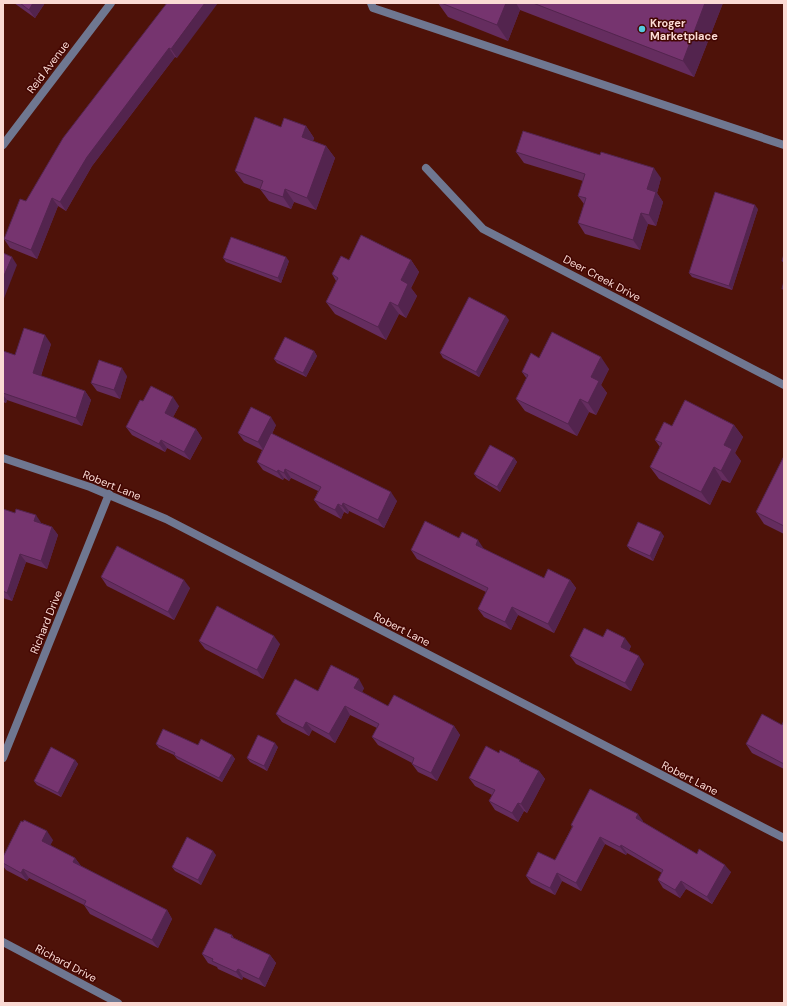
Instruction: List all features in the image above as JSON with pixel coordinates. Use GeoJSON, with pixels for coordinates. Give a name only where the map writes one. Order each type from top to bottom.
{"type":"FeatureCollection","features":[{"type":"Feature","properties":{"kind":"street","name":"Reid Avenue"},"geometry":{"type":"LineString","coordinates":[[3,145],[111,3]]}},
{"type":"Feature","properties":{"kind":"street"},"geometry":{"type":"LineString","coordinates":[[371,3],[373,8],[784,145]]}},
{"type":"Feature","properties":{"kind":"street","name":"Deer Creek Drive"},"geometry":{"type":"LineString","coordinates":[[426,168],[483,229],[784,385]]}},
{"type":"Feature","properties":{"kind":"street","name":"Robert Lane"},"geometry":{"type":"LineString","coordinates":[[3,458],[109,494],[166,519],[784,838]]}},
{"type":"Feature","properties":{"kind":"street","name":"Richard Drive"},"geometry":{"type":"LineString","coordinates":[[3,758],[109,494]]}},
{"type":"Feature","properties":{"kind":"street","name":"Richard Drive"},"geometry":{"type":"LineString","coordinates":[[3,942],[118,1003]]}},
{"type":"Feature","properties":{"kind":"building"},"geometry":{"type":"Polygon","coordinates":[[[20,3],[33,3],[29,10],[20,3]]]}},
{"type":"Feature","properties":{"kind":"building"},"geometry":{"type":"Polygon","coordinates":[[[167,3],[205,3],[171,49],[169,48],[87,157],[60,202],[52,198],[31,250],[4,239],[20,199],[26,201],[63,138],[167,3]]]}},
{"type":"Feature","properties":{"kind":"building"},"geometry":{"type":"Polygon","coordinates":[[[441,3],[506,3],[497,25],[441,3]]]}},
{"type":"Feature","properties":{"kind":"building"},"geometry":{"type":"Polygon","coordinates":[[[533,3],[705,3],[683,61],[533,3]]]}},
{"type":"Feature","properties":{"kind":"building"},"geometry":{"type":"Polygon","coordinates":[[[255,117],[281,127],[284,118],[306,126],[302,137],[326,146],[307,198],[285,189],[283,197],[260,189],[263,181],[235,171],[255,117]]]}},
{"type":"Feature","properties":{"kind":"building"},"geometry":{"type":"Polygon","coordinates":[[[523,131],[600,155],[601,152],[654,168],[647,189],[656,192],[649,215],[641,213],[633,240],[578,223],[586,198],[578,196],[585,174],[516,152],[523,131]]]}},
{"type":"Feature","properties":{"kind":"building"},"geometry":{"type":"Polygon","coordinates":[[[715,192],[755,205],[729,286],[689,273],[715,192]]]}},
{"type":"Feature","properties":{"kind":"building"},"geometry":{"type":"Polygon","coordinates":[[[361,235],[411,260],[401,280],[408,284],[398,306],[390,302],[378,327],[326,302],[338,278],[332,274],[341,256],[349,260],[361,235]]]}},
{"type":"Feature","properties":{"kind":"building"},"geometry":{"type":"Polygon","coordinates":[[[231,237],[286,257],[278,278],[223,258],[231,237]]]}},
{"type":"Feature","properties":{"kind":"building"},"geometry":{"type":"Polygon","coordinates":[[[3,253],[12,257],[3,278],[3,253]]]}},
{"type":"Feature","properties":{"kind":"building"},"geometry":{"type":"Polygon","coordinates":[[[469,297],[506,316],[476,372],[440,353],[469,297]]]}},
{"type":"Feature","properties":{"kind":"building"},"geometry":{"type":"Polygon","coordinates":[[[24,328],[45,335],[33,373],[85,391],[76,418],[3,393],[3,351],[15,355],[24,328]]]}},
{"type":"Feature","properties":{"kind":"building"},"geometry":{"type":"Polygon","coordinates":[[[552,332],[601,357],[591,377],[599,381],[588,403],[580,399],[568,424],[516,399],[528,375],[522,372],[531,353],[539,358],[552,332]]]}},
{"type":"Feature","properties":{"kind":"building"},"geometry":{"type":"Polygon","coordinates":[[[285,337],[314,351],[303,373],[274,359],[285,337]]]}},
{"type":"Feature","properties":{"kind":"building"},"geometry":{"type":"Polygon","coordinates":[[[99,360],[122,368],[114,390],[91,383],[99,360]]]}},
{"type":"Feature","properties":{"kind":"building"},"geometry":{"type":"Polygon","coordinates":[[[151,386],[173,397],[165,413],[196,429],[184,452],[161,440],[159,444],[126,427],[140,400],[143,401],[151,386]]]}},
{"type":"Feature","properties":{"kind":"building"},"geometry":{"type":"Polygon","coordinates":[[[685,400],[734,425],[724,445],[732,449],[721,471],[714,467],[701,492],[650,467],[662,443],[655,440],[664,422],[672,426],[685,400]]]}},
{"type":"Feature","properties":{"kind":"building"},"geometry":{"type":"Polygon","coordinates":[[[251,407],[271,417],[258,442],[238,433],[251,407]]]}},
{"type":"Feature","properties":{"kind":"building"},"geometry":{"type":"Polygon","coordinates":[[[271,433],[391,492],[378,520],[343,503],[342,506],[338,504],[335,510],[314,500],[321,487],[285,469],[284,473],[278,470],[277,472],[257,462],[271,433]]]}},
{"type":"Feature","properties":{"kind":"building"},"geometry":{"type":"Polygon","coordinates":[[[490,445],[514,458],[497,487],[474,474],[490,445]]]}},
{"type":"Feature","properties":{"kind":"building"},"geometry":{"type":"Polygon","coordinates":[[[784,456],[784,526],[756,512],[784,456]]]}},
{"type":"Feature","properties":{"kind":"building"},"geometry":{"type":"Polygon","coordinates":[[[3,509],[15,513],[16,509],[36,515],[34,521],[52,527],[41,561],[20,554],[7,593],[3,591],[3,509]]]}},
{"type":"Feature","properties":{"kind":"building"},"geometry":{"type":"Polygon","coordinates":[[[425,521],[459,538],[462,532],[478,540],[476,545],[544,578],[548,569],[570,580],[548,624],[512,607],[505,622],[478,609],[488,588],[411,550],[425,521]]]}},
{"type":"Feature","properties":{"kind":"building"},"geometry":{"type":"Polygon","coordinates":[[[638,522],[661,532],[650,556],[627,546],[638,522]]]}},
{"type":"Feature","properties":{"kind":"building"},"geometry":{"type":"Polygon","coordinates":[[[117,546],[184,580],[168,612],[101,577],[117,546]]]}},
{"type":"Feature","properties":{"kind":"building"},"geometry":{"type":"Polygon","coordinates":[[[217,606],[274,636],[257,670],[199,641],[217,606]]]}},
{"type":"Feature","properties":{"kind":"building"},"geometry":{"type":"Polygon","coordinates":[[[584,628],[603,637],[607,629],[625,638],[621,647],[639,656],[625,683],[570,656],[584,628]]]}},
{"type":"Feature","properties":{"kind":"building"},"geometry":{"type":"Polygon","coordinates":[[[331,665],[359,679],[354,688],[388,706],[394,695],[454,726],[431,773],[412,764],[414,758],[372,737],[379,724],[345,706],[329,734],[306,722],[303,728],[276,714],[295,679],[318,691],[331,665]]]}},
{"type":"Feature","properties":{"kind":"building"},"geometry":{"type":"Polygon","coordinates":[[[762,714],[782,725],[784,720],[784,764],[746,744],[762,714]]]}},
{"type":"Feature","properties":{"kind":"building"},"geometry":{"type":"Polygon","coordinates":[[[163,729],[198,745],[201,739],[232,755],[219,778],[156,744],[163,729]]]}},
{"type":"Feature","properties":{"kind":"building"},"geometry":{"type":"Polygon","coordinates":[[[258,735],[275,743],[264,766],[247,758],[258,735]]]}},
{"type":"Feature","properties":{"kind":"building"},"geometry":{"type":"Polygon","coordinates":[[[486,746],[499,753],[500,750],[539,771],[521,804],[518,803],[512,813],[489,801],[495,790],[469,778],[486,746]]]}},
{"type":"Feature","properties":{"kind":"building"},"geometry":{"type":"Polygon","coordinates":[[[51,747],[75,760],[58,793],[34,781],[51,747]]]}},
{"type":"Feature","properties":{"kind":"building"},"geometry":{"type":"Polygon","coordinates":[[[590,789],[638,814],[636,818],[697,854],[699,849],[725,865],[707,897],[681,881],[675,890],[658,880],[663,870],[621,845],[620,847],[600,837],[576,883],[557,873],[550,888],[526,876],[538,852],[555,860],[590,789]]]}},
{"type":"Feature","properties":{"kind":"building"},"geometry":{"type":"Polygon","coordinates":[[[24,820],[47,831],[42,841],[75,858],[73,862],[167,910],[152,940],[84,905],[86,901],[23,869],[21,873],[3,863],[3,857],[21,821],[23,822],[24,820]]]}},
{"type":"Feature","properties":{"kind":"building"},"geometry":{"type":"Polygon","coordinates":[[[187,837],[213,851],[198,880],[172,867],[187,837]]]}},
{"type":"Feature","properties":{"kind":"building"},"geometry":{"type":"Polygon","coordinates":[[[215,928],[232,935],[231,937],[270,955],[259,979],[238,969],[236,972],[212,961],[213,959],[202,954],[215,928]]]}},
{"type":"Feature","properties":{"kind":"place","name":"Kroger Marketplace"},"geometry":{"type":"Point","coordinates":[642,29]}}]}
